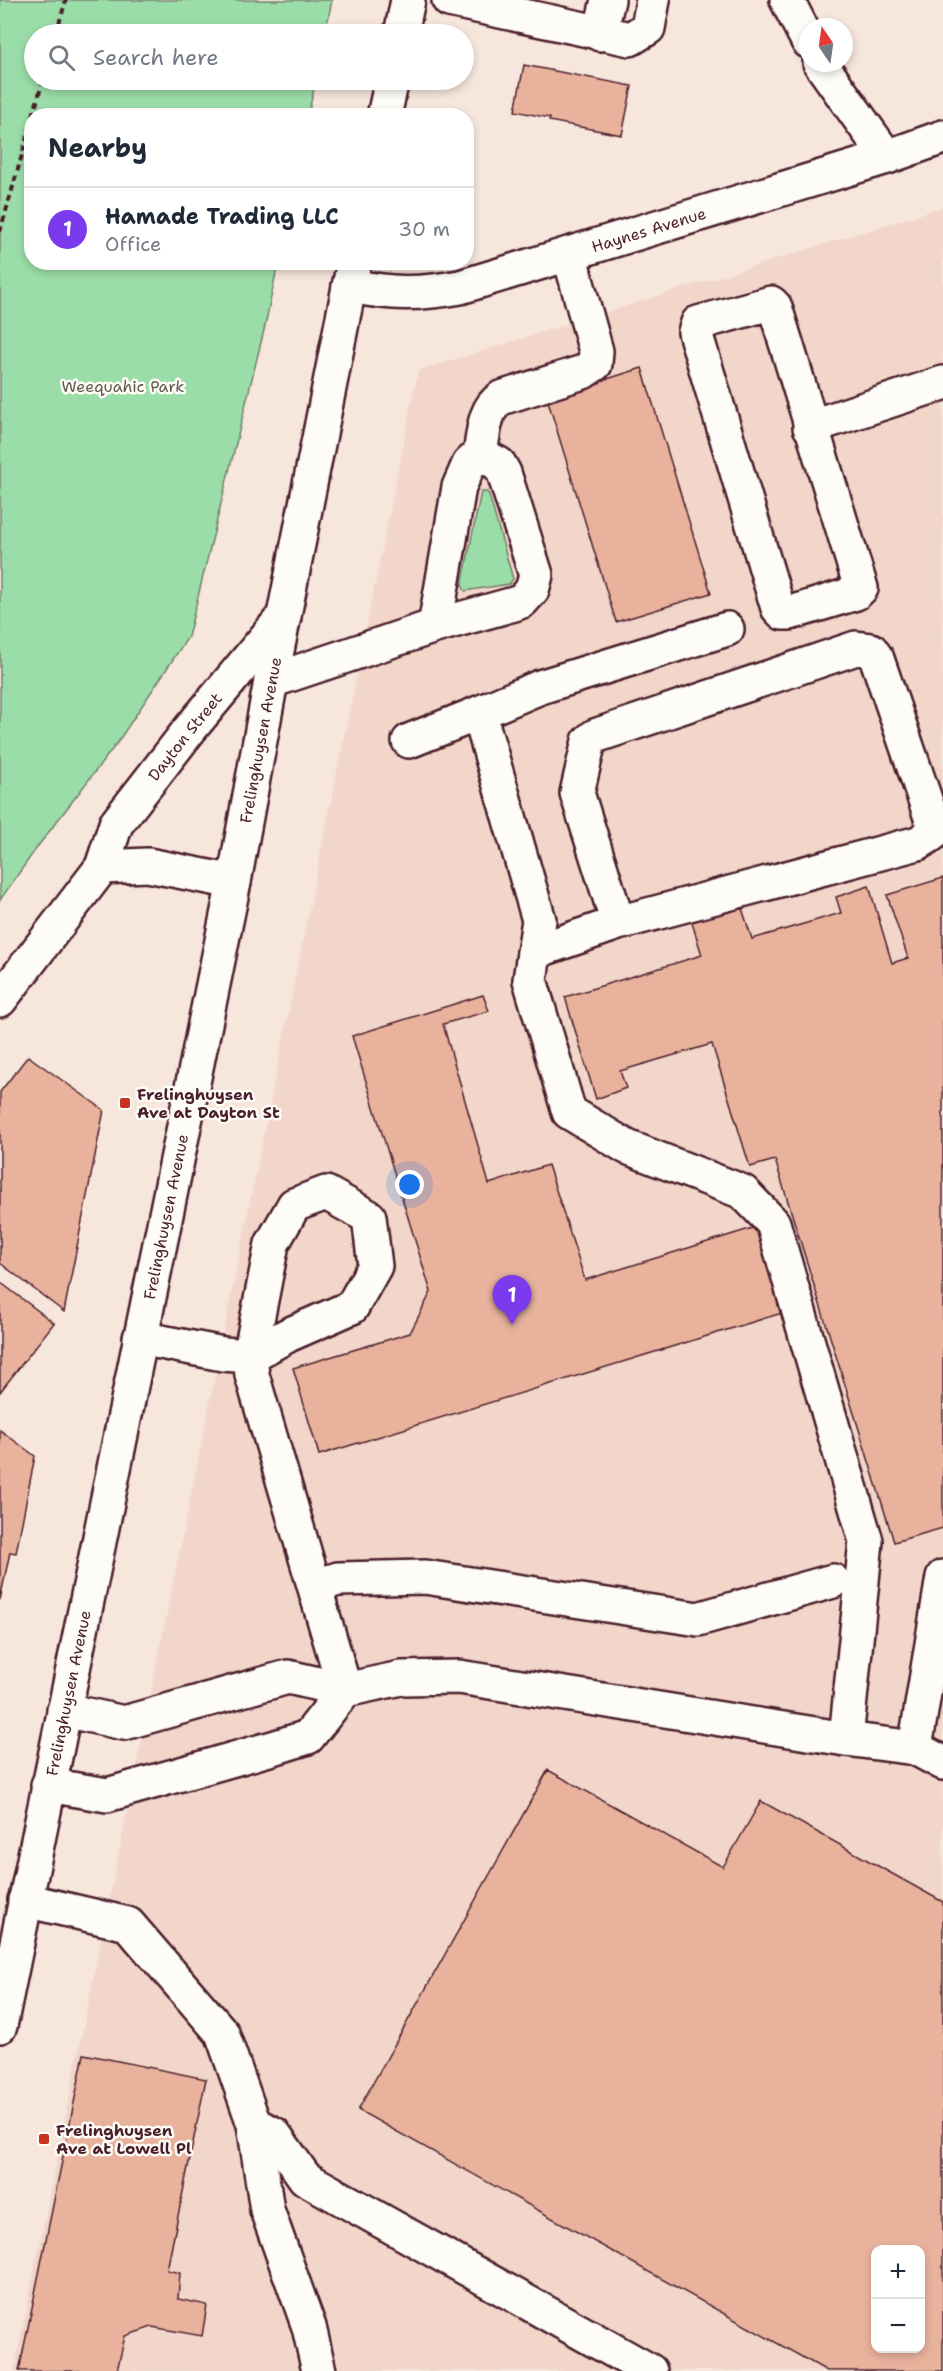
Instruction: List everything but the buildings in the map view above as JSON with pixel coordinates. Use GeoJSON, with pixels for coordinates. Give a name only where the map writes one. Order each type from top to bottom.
{"type":"FeatureCollection","features":[{"type":"Feature","properties":{"kind":"main road"},"geometry":{"type":"LineString","coordinates":[[403,24],[408,0]]}},
{"type":"Feature","properties":{"kind":"main road"},"geometry":{"type":"LineString","coordinates":[[449,0],[630,39],[648,28],[653,0]]}},
{"type":"Feature","properties":{"kind":"main road"},"geometry":{"type":"LineString","coordinates":[[600,34],[608,0]]}},
{"type":"Feature","properties":{"kind":"main road"},"geometry":{"type":"LineString","coordinates":[[787,0],[799,23]]}},
{"type":"Feature","properties":{"kind":"main road"},"geometry":{"type":"LineString","coordinates":[[826,72],[887,157]]}},
{"type":"Feature","properties":{"kind":"main road"},"geometry":{"type":"LineString","coordinates":[[386,108],[390,90]]}},
{"type":"Feature","properties":{"kind":"main road","name":"Haynes Avenue"},"geometry":{"type":"LineString","coordinates":[[351,274],[399,294],[425,293],[460,286],[887,157],[943,137]]}},
{"type":"Feature","properties":{"kind":"main road"},"geometry":{"type":"LineString","coordinates":[[435,626],[459,487],[469,464],[480,454],[488,411],[492,404],[501,398],[583,372],[595,364],[596,351],[569,254]]}},
{"type":"Feature","properties":{"kind":"main road","name":"Frelinghuysen Avenue"},"geometry":{"type":"LineString","coordinates":[[0,2026],[234,882],[351,274]]}},
{"type":"Feature","properties":{"kind":"main road"},"geometry":{"type":"LineString","coordinates":[[771,303],[775,307],[810,427],[861,588],[856,592],[790,613],[783,613],[778,608],[695,332],[698,323],[771,303]]}},
{"type":"Feature","properties":{"kind":"main road"},"geometry":{"type":"LineString","coordinates":[[810,427],[943,384]]}},
{"type":"Feature","properties":{"kind":"main road"},"geometry":{"type":"LineString","coordinates":[[271,681],[435,626],[522,601],[536,582],[535,568],[507,479],[499,464],[480,454]]}},
{"type":"Feature","properties":{"kind":"main road","name":"Dayton Street"},"geometry":{"type":"LineString","coordinates":[[0,1000],[102,867],[116,824],[190,729],[284,616]]}},
{"type":"Feature","properties":{"kind":"main road"},"geometry":{"type":"LineString","coordinates":[[409,741],[540,687],[727,629]]}},
{"type":"Feature","properties":{"kind":"main road"},"geometry":{"type":"LineString","coordinates":[[534,952],[618,923],[918,843],[932,835],[933,823],[877,659],[871,650],[856,648],[595,736],[589,741],[578,793],[618,923]]}},
{"type":"Feature","properties":{"kind":"main road"},"geometry":{"type":"LineString","coordinates":[[478,713],[539,920],[530,981],[569,1112],[627,1147],[743,1192],[773,1223],[866,1541],[846,1739]]}},
{"type":"Feature","properties":{"kind":"main road"},"geometry":{"type":"LineString","coordinates":[[102,867],[148,865],[234,882]]}},
{"type":"Feature","properties":{"kind":"main road"},"geometry":{"type":"LineString","coordinates":[[140,1338],[223,1354],[250,1356],[288,1335],[352,1307],[375,1266],[369,1217],[326,1193],[294,1205],[272,1244],[250,1356],[252,1375],[345,1690]]}},
{"type":"Feature","properties":{"kind":"main road"},"geometry":{"type":"LineString","coordinates":[[316,1586],[338,1579],[425,1577],[698,1619],[833,1581]]}},
{"type":"Feature","properties":{"kind":"main road"},"geometry":{"type":"LineString","coordinates":[[915,1748],[943,1577]]}},
{"type":"Feature","properties":{"kind":"main road"},"geometry":{"type":"LineString","coordinates":[[64,1710],[124,1723],[288,1677],[345,1690],[401,1678],[459,1677],[915,1748],[943,1763]]}},
{"type":"Feature","properties":{"kind":"main road"},"geometry":{"type":"LineString","coordinates":[[48,1785],[107,1795],[308,1737],[345,1690]]}},
{"type":"Feature","properties":{"kind":"main road"},"geometry":{"type":"LineString","coordinates":[[25,1900],[129,1924],[222,2033],[254,2124],[267,2210],[309,2327],[319,2371]]}},
{"type":"Feature","properties":{"kind":"main road"},"geometry":{"type":"LineString","coordinates":[[254,2124],[274,2134],[304,2178],[650,2371]]}},
{"type":"Feature","properties":{"kind":"path"},"geometry":{"type":"LineString","coordinates":[[59,24],[66,0]]}},
{"type":"Feature","properties":{"kind":"path"},"geometry":{"type":"LineString","coordinates":[[35,108],[40,90]]}},
{"type":"Feature","properties":{"kind":"path"},"geometry":{"type":"LineString","coordinates":[[0,232],[24,148]]}},
{"type":"Feature","properties":{"kind":"shaded area"},"geometry":{"type":"Polygon","coordinates":[[[943,207],[943,2371],[14,2371],[418,371],[943,207]]]}},
{"type":"Feature","properties":{"kind":"green space","name":"Weequahic Park"},"geometry":{"type":"Polygon","coordinates":[[[0,0],[332,0],[327,24],[24,24],[24,90],[314,90],[310,108],[24,108],[24,270],[277,270],[265,326],[188,637],[117,743],[0,900],[0,0]]]}},
{"type":"Feature","properties":{"kind":"green space"},"geometry":{"type":"Polygon","coordinates":[[[481,492],[487,492],[489,495],[513,579],[509,584],[465,591],[462,585],[481,492]]]}},
{"type":"Feature","properties":{"kind":"place","name":"Frelinghuysen Ave at Dayton St"},"geometry":{"type":"Point","coordinates":[125,1103]}},
{"type":"Feature","properties":{"kind":"place","name":"Hamade Trading LLC"},"geometry":{"type":"Point","coordinates":[512,1325]}},
{"type":"Feature","properties":{"kind":"place","name":"Frelinghuysen Ave at Lowell Pl"},"geometry":{"type":"Point","coordinates":[44,2139]}}]}
